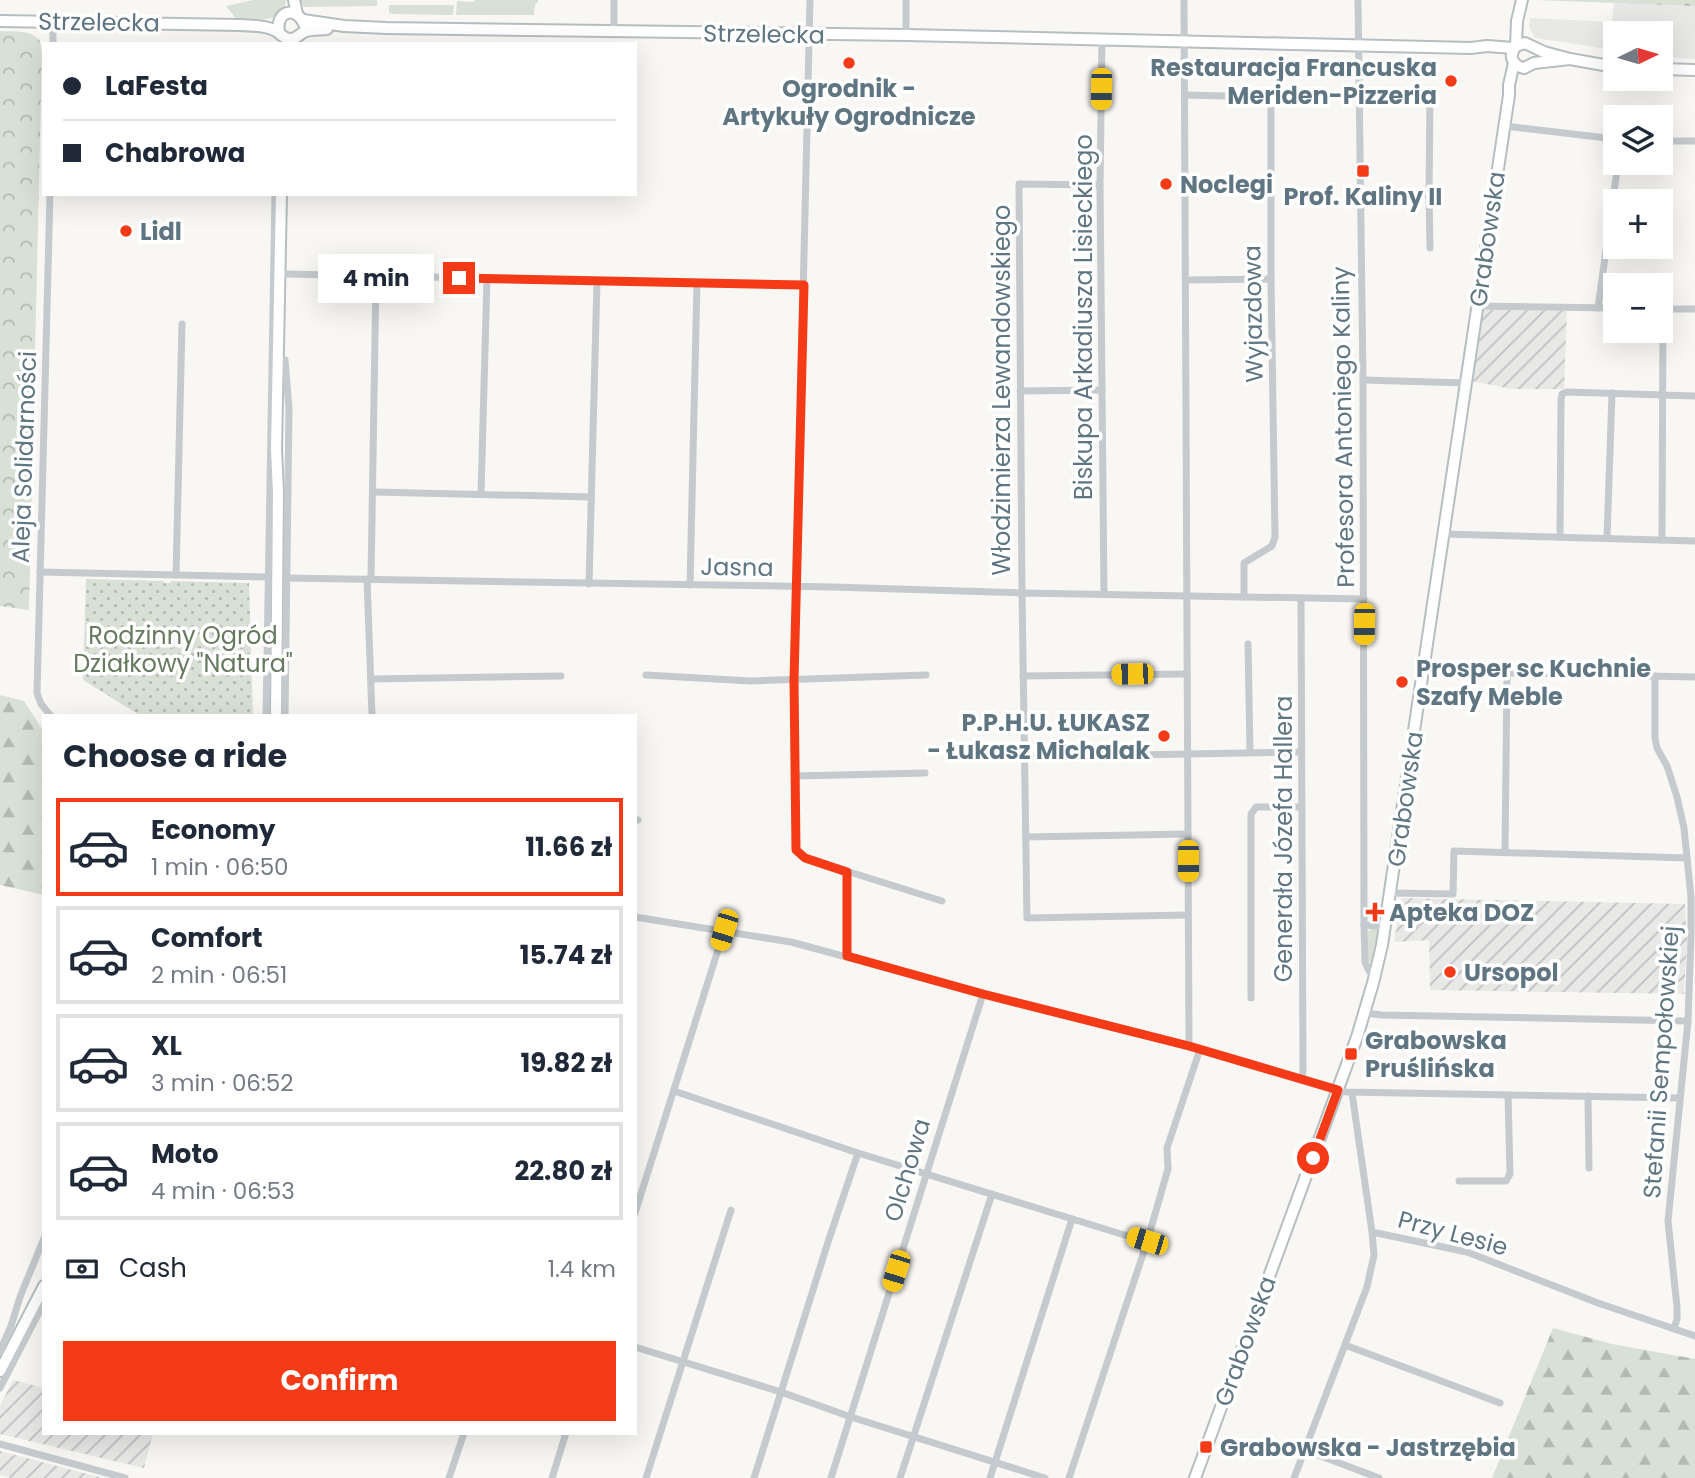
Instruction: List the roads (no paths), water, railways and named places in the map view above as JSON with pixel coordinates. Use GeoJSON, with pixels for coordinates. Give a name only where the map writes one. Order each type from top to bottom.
{"type":"FeatureCollection","features":[{"type":"Feature","properties":{"kind":"street"},"geometry":{"type":"LineString","coordinates":[[291,0],[304,27],[298,38]]}},
{"type":"Feature","properties":{"kind":"street"},"geometry":{"type":"LineString","coordinates":[[282,29],[291,0]]}},
{"type":"Feature","properties":{"kind":"street"},"geometry":{"type":"LineString","coordinates":[[614,0],[614,32]]}},
{"type":"Feature","properties":{"kind":"street"},"geometry":{"type":"LineString","coordinates":[[810,0],[794,680],[796,850],[805,858],[942,901]]}},
{"type":"Feature","properties":{"kind":"street"},"geometry":{"type":"LineString","coordinates":[[906,0],[906,35]]}},
{"type":"Feature","properties":{"kind":"street"},"geometry":{"type":"LineString","coordinates":[[1184,0],[1189,1046]]}},
{"type":"Feature","properties":{"kind":"street","name":"Profesora Antoniego Kaliny"},"geometry":{"type":"LineString","coordinates":[[1358,0],[1363,380],[1364,925],[1365,962],[1369,971],[1376,974]]}},
{"type":"Feature","properties":{"kind":"street","name":"Grabowska"},"geometry":{"type":"LineString","coordinates":[[1195,1478],[1338,1090],[1376,974],[1386,927],[1509,85],[1522,55],[1517,21],[1522,5]]}},
{"type":"Feature","properties":{"kind":"street","name":"Strzelecka"},"geometry":{"type":"LineString","coordinates":[[282,29],[294,13],[300,17],[344,26],[1471,48],[1487,46],[1522,55],[1603,65]]}},
{"type":"Feature","properties":{"kind":"street","name":"Strzelecka"},"geometry":{"type":"LineString","coordinates":[[0,21],[240,25],[282,29],[291,39],[344,26]]}},
{"type":"Feature","properties":{"kind":"street"},"geometry":{"type":"LineString","coordinates":[[53,21],[53,42]]}},
{"type":"Feature","properties":{"kind":"street","name":"Biskupa Arkadiusza Lisieckiego"},"geometry":{"type":"LineString","coordinates":[[1102,40],[1100,185],[1104,594]]}},
{"type":"Feature","properties":{"kind":"street"},"geometry":{"type":"LineString","coordinates":[[1673,69],[1695,70]]}},
{"type":"Feature","properties":{"kind":"street","name":"Wyjazdowa"},"geometry":{"type":"LineString","coordinates":[[1185,95],[1265,97],[1271,101],[1275,537],[1272,546],[1244,563],[1244,597]]}},
{"type":"Feature","properties":{"kind":"street"},"geometry":{"type":"LineString","coordinates":[[1430,98],[1430,248]]}},
{"type":"Feature","properties":{"kind":"street"},"geometry":{"type":"LineString","coordinates":[[1504,126],[1603,138]]}},
{"type":"Feature","properties":{"kind":"street"},"geometry":{"type":"LineString","coordinates":[[1673,141],[1695,141]]}},
{"type":"Feature","properties":{"kind":"street"},"geometry":{"type":"LineString","coordinates":[[1598,308],[1616,175]]}},
{"type":"Feature","properties":{"kind":"street","name":"Włodzimierza Lewandowskiego"},"geometry":{"type":"LineString","coordinates":[[1100,185],[1019,184],[1027,918],[1188,915]]}},
{"type":"Feature","properties":{"kind":"street"},"geometry":{"type":"LineString","coordinates":[[1360,194],[1429,194]]}},
{"type":"Feature","properties":{"kind":"street","name":"Aleja Solidarności"},"geometry":{"type":"LineString","coordinates":[[49,714],[41,704],[37,693],[50,196]]}},
{"type":"Feature","properties":{"kind":"street"},"geometry":{"type":"LineString","coordinates":[[266,714],[275,196]]}},
{"type":"Feature","properties":{"kind":"street"},"geometry":{"type":"LineString","coordinates":[[276,714],[276,449],[281,196]]}},
{"type":"Feature","properties":{"kind":"street"},"geometry":{"type":"LineString","coordinates":[[278,493],[285,360],[287,196]]}},
{"type":"Feature","properties":{"kind":"street"},"geometry":{"type":"LineString","coordinates":[[286,274],[804,285]]}},
{"type":"Feature","properties":{"kind":"street"},"geometry":{"type":"LineString","coordinates":[[372,714],[369,579],[374,492],[376,276]]}},
{"type":"Feature","properties":{"kind":"street"},"geometry":{"type":"LineString","coordinates":[[481,494],[486,278]]}},
{"type":"Feature","properties":{"kind":"street"},"geometry":{"type":"LineString","coordinates":[[1186,279],[1271,279]]}},
{"type":"Feature","properties":{"kind":"street"},"geometry":{"type":"LineString","coordinates":[[589,584],[597,281]]}},
{"type":"Feature","properties":{"kind":"street"},"geometry":{"type":"LineString","coordinates":[[690,585],[697,283]]}},
{"type":"Feature","properties":{"kind":"street"},"geometry":{"type":"LineString","coordinates":[[1477,306],[1603,308]]}},
{"type":"Feature","properties":{"kind":"street"},"geometry":{"type":"LineString","coordinates":[[1673,309],[1695,309]]}},
{"type":"Feature","properties":{"kind":"street"},"geometry":{"type":"LineString","coordinates":[[176,575],[182,324]]}},
{"type":"Feature","properties":{"kind":"street"},"geometry":{"type":"LineString","coordinates":[[1662,343],[1662,540]]}},
{"type":"Feature","properties":{"kind":"street"},"geometry":{"type":"LineString","coordinates":[[285,360],[289,408],[285,714]]}},
{"type":"Feature","properties":{"kind":"street"},"geometry":{"type":"LineString","coordinates":[[1363,380],[1466,383]]}},
{"type":"Feature","properties":{"kind":"street"},"geometry":{"type":"LineString","coordinates":[[1020,391],[1102,390]]}},
{"type":"Feature","properties":{"kind":"street"},"geometry":{"type":"LineString","coordinates":[[1607,538],[1612,393]]}},
{"type":"Feature","properties":{"kind":"street"},"geometry":{"type":"LineString","coordinates":[[1560,537],[1562,394],[1695,396]]}},
{"type":"Feature","properties":{"kind":"street"},"geometry":{"type":"LineString","coordinates":[[374,492],[591,497]]}},
{"type":"Feature","properties":{"kind":"street"},"geometry":{"type":"LineString","coordinates":[[1444,534],[1695,541]]}},
{"type":"Feature","properties":{"kind":"street"},"geometry":{"type":"LineString","coordinates":[[40,572],[268,576]]}},
{"type":"Feature","properties":{"kind":"street","name":"Jasna"},"geometry":{"type":"LineString","coordinates":[[286,578],[1364,599]]}},
{"type":"Feature","properties":{"kind":"street","name":"Generała Józefa Hallera"},"geometry":{"type":"LineString","coordinates":[[1301,598],[1302,1080]]}},
{"type":"Feature","properties":{"kind":"street"},"geometry":{"type":"LineString","coordinates":[[1248,644],[1250,752]]}},
{"type":"Feature","properties":{"kind":"street"},"geometry":{"type":"LineString","coordinates":[[1424,671],[1695,677]]}},
{"type":"Feature","properties":{"kind":"street"},"geometry":{"type":"LineString","coordinates":[[1023,676],[1186,674]]}},
{"type":"Feature","properties":{"kind":"street"},"geometry":{"type":"LineString","coordinates":[[1506,852],[1507,674]]}},
{"type":"Feature","properties":{"kind":"street"},"geometry":{"type":"LineString","coordinates":[[646,675],[727,681],[926,676]]}},
{"type":"Feature","properties":{"kind":"street","name":"Stefanii Sempołowskiej"},"geometry":{"type":"LineString","coordinates":[[1655,676],[1655,738],[1677,797],[1688,858],[1691,897],[1688,1021],[1668,1221],[1677,1307],[1674,1329]]}},
{"type":"Feature","properties":{"kind":"street"},"geometry":{"type":"LineString","coordinates":[[371,679],[561,677]]}},
{"type":"Feature","properties":{"kind":"street"},"geometry":{"type":"LineString","coordinates":[[1025,757],[1301,752]]}},
{"type":"Feature","properties":{"kind":"street"},"geometry":{"type":"LineString","coordinates":[[795,776],[925,773]]}},
{"type":"Feature","properties":{"kind":"street"},"geometry":{"type":"LineString","coordinates":[[1251,998],[1251,814],[1256,807],[1301,807]]}},
{"type":"Feature","properties":{"kind":"street"},"geometry":{"type":"LineString","coordinates":[[1026,837],[1188,834]]}},
{"type":"Feature","properties":{"kind":"street"},"geometry":{"type":"LineString","coordinates":[[1391,893],[1453,894],[1454,851],[1688,858]]}},
{"type":"Feature","properties":{"kind":"street"},"geometry":{"type":"LineString","coordinates":[[847,872],[847,956]]}},
{"type":"Feature","properties":{"kind":"street"},"geometry":{"type":"LineString","coordinates":[[637,917],[791,942],[1189,1046],[1352,1093],[1679,1098]]}},
{"type":"Feature","properties":{"kind":"street"},"geometry":{"type":"LineString","coordinates":[[1364,925],[1386,927]]}},
{"type":"Feature","properties":{"kind":"street"},"geometry":{"type":"LineString","coordinates":[[637,1207],[724,930]]}},
{"type":"Feature","properties":{"kind":"street","name":"Olchowa"},"geometry":{"type":"LineString","coordinates":[[831,1478],[983,994]]}},
{"type":"Feature","properties":{"kind":"street"},"geometry":{"type":"LineString","coordinates":[[1365,1013],[1688,1021]]}},
{"type":"Feature","properties":{"kind":"street"},"geometry":{"type":"LineString","coordinates":[[1069,1478],[1147,1241],[1168,1169],[1167,1148],[1200,1049]]}},
{"type":"Feature","properties":{"kind":"street"},"geometry":{"type":"LineString","coordinates":[[674,1091],[858,1153],[1147,1241]]}},
{"type":"Feature","properties":{"kind":"street","name":"Przy Lesie"},"geometry":{"type":"LineString","coordinates":[[1352,1093],[1372,1232],[1467,1252],[1598,1303],[1695,1336]]}},
{"type":"Feature","properties":{"kind":"street"},"geometry":{"type":"LineString","coordinates":[[1460,1181],[1506,1181],[1508,1178],[1508,1096]]}},
{"type":"Feature","properties":{"kind":"street"},"geometry":{"type":"LineString","coordinates":[[1588,1096],[1589,1168]]}},
{"type":"Feature","properties":{"kind":"street"},"geometry":{"type":"LineString","coordinates":[[754,1478],[858,1153]]}},
{"type":"Feature","properties":{"kind":"street"},"geometry":{"type":"LineString","coordinates":[[900,1478],[992,1194]]}},
{"type":"Feature","properties":{"kind":"street"},"geometry":{"type":"LineString","coordinates":[[646,1478],[731,1210]]}},
{"type":"Feature","properties":{"kind":"street"},"geometry":{"type":"LineString","coordinates":[[990,1478],[1072,1219]]}},
{"type":"Feature","properties":{"kind":"street"},"geometry":{"type":"LineString","coordinates":[[1294,1478],[1369,1276],[1374,1255],[1372,1232]]}},
{"type":"Feature","properties":{"kind":"street"},"geometry":{"type":"LineString","coordinates":[[0,1351],[42,1243]]}},
{"type":"Feature","properties":{"kind":"street"},"geometry":{"type":"LineString","coordinates":[[0,1371],[42,1290]]}},
{"type":"Feature","properties":{"kind":"street"},"geometry":{"type":"LineString","coordinates":[[0,1388],[42,1307]]}},
{"type":"Feature","properties":{"kind":"street"},"geometry":{"type":"LineString","coordinates":[[1345,1345],[1500,1403]]}},
{"type":"Feature","properties":{"kind":"street"},"geometry":{"type":"LineString","coordinates":[[637,1349],[781,1392],[1045,1478]]}},
{"type":"Feature","properties":{"kind":"street"},"geometry":{"type":"LineString","coordinates":[[449,1478],[463,1435]]}},
{"type":"Feature","properties":{"kind":"street"},"geometry":{"type":"LineString","coordinates":[[552,1478],[565,1435]]}},
{"type":"Feature","properties":{"kind":"street"},"geometry":{"type":"LineString","coordinates":[[0,1444],[125,1478]]}},
{"type":"Feature","properties":{"kind":"street"},"geometry":{"type":"LineString","coordinates":[[1305,1450],[1380,1478]]}},
{"type":"Feature","properties":{"kind":"place","name":"Ogrodnik - Artykuły Ogrodnicze"},"geometry":{"type":"Point","coordinates":[849,63]}},
{"type":"Feature","properties":{"kind":"place","name":"Restauracja Francuska Meriden-Pizzeria"},"geometry":{"type":"Point","coordinates":[1451,81]}},
{"type":"Feature","properties":{"kind":"place","name":"Prof. Kaliny II"},"geometry":{"type":"Point","coordinates":[1363,171]}},
{"type":"Feature","properties":{"kind":"place","name":"Noclegi"},"geometry":{"type":"Point","coordinates":[1166,184]}},
{"type":"Feature","properties":{"kind":"place","name":"Lidl"},"geometry":{"type":"Point","coordinates":[126,231]}},
{"type":"Feature","properties":{"kind":"place","name":"Prosper sc Kuchnie Szafy Meble"},"geometry":{"type":"Point","coordinates":[1402,682]}},
{"type":"Feature","properties":{"kind":"place","name":"P.P.H.U. ŁUKASZ - Łukasz Michalak"},"geometry":{"type":"Point","coordinates":[1164,736]}},
{"type":"Feature","properties":{"kind":"place","name":"Apteka DOZ"},"geometry":{"type":"Point","coordinates":[1375,912]}},
{"type":"Feature","properties":{"kind":"place","name":"Ursopol"},"geometry":{"type":"Point","coordinates":[1450,972]}},
{"type":"Feature","properties":{"kind":"place","name":"Grabowska Pruślińska"},"geometry":{"type":"Point","coordinates":[1351,1054]}},
{"type":"Feature","properties":{"kind":"place","name":"Grabowska - Jastrzębia"},"geometry":{"type":"Point","coordinates":[1206,1447]}},
{"type":"Feature","properties":{"kind":"park label","name":"Rodzinny Ogród Działkowy \"Natura\""},"geometry":{"type":"Point","coordinates":[183,649]}}]}
